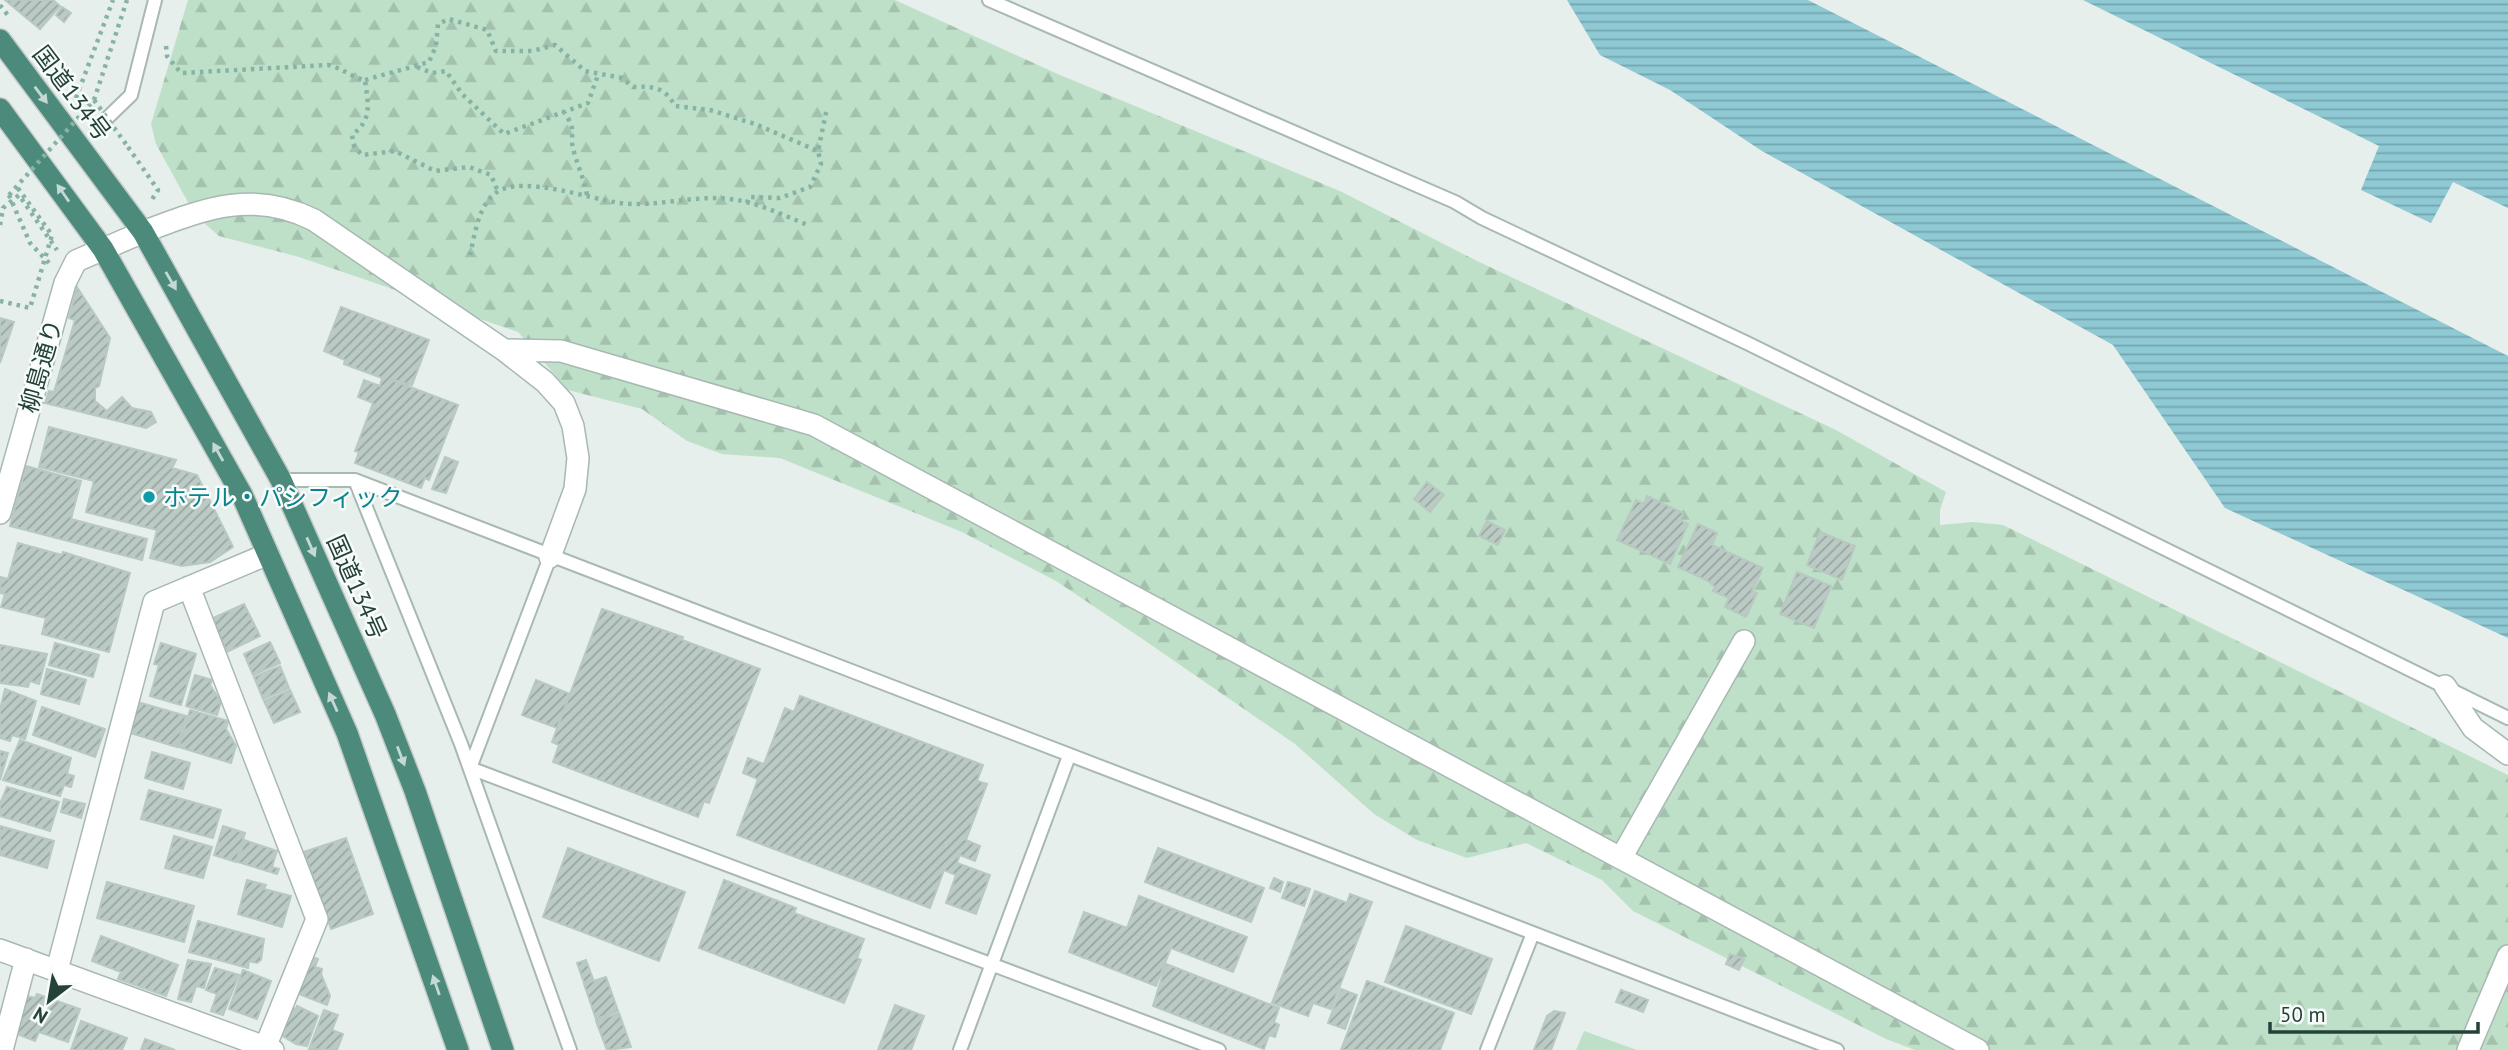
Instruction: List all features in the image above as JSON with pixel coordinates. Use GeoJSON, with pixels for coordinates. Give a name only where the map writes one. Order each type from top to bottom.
{"type":"FeatureCollection","features":[{"type":"Feature","properties":{"kind":"highway","name":"国道134号"},"geometry":{"type":"LineString","coordinates":[[0,40],[143,232],[281,480],[395,740],[503,1050]]}},
{"type":"Feature","properties":{"kind":"highway"},"geometry":{"type":"LineString","coordinates":[[0,109],[103,249],[242,495],[347,733],[458,1050]]}},
{"type":"Feature","properties":{"kind":"street"},"geometry":{"type":"LineString","coordinates":[[67,257],[103,249],[143,232],[228,204],[258,203],[288,207],[314,220],[504,350],[552,389],[564,403],[573,426],[578,458],[575,489],[550,558]]}},
{"type":"Feature","properties":{"kind":"street","name":"柳島通り"},"geometry":{"type":"LineString","coordinates":[[0,513],[65,284],[67,257]]}},
{"type":"Feature","properties":{"kind":"street"},"geometry":{"type":"LineString","coordinates":[[504,350],[561,351],[814,425],[1978,1050]]}},
{"type":"Feature","properties":{"kind":"street"},"geometry":{"type":"LineString","coordinates":[[57,971],[154,602],[268,554]]}},
{"type":"Feature","properties":{"kind":"street"},"geometry":{"type":"LineString","coordinates":[[0,950],[268,1049],[317,919],[189,587]]}},
{"type":"Feature","properties":{"kind":"street"},"geometry":{"type":"LineString","coordinates":[[1621,858],[1745,641]]}},
{"type":"Feature","properties":{"kind":"street"},"geometry":{"type":"LineString","coordinates":[[2445,686],[2473,728],[2508,754]]}},
{"type":"Feature","properties":{"kind":"street"},"geometry":{"type":"LineString","coordinates":[[2468,1050],[2508,956]]}},
{"type":"Feature","properties":{"kind":"street"},"geometry":{"type":"LineString","coordinates":[[2,1050],[26,959]]}},
{"type":"Feature","properties":{"kind":"lane"},"geometry":{"type":"LineString","coordinates":[[99,126],[131,95],[155,0]]}},
{"type":"Feature","properties":{"kind":"lane"},"geometry":{"type":"LineString","coordinates":[[989,0],[1455,202],[1482,218],[1691,315],[2508,718]]}},
{"type":"Feature","properties":{"kind":"lane"},"geometry":{"type":"LineString","coordinates":[[281,480],[355,480],[550,558],[1837,1050]]}},
{"type":"Feature","properties":{"kind":"lane"},"geometry":{"type":"LineString","coordinates":[[355,480],[470,768],[570,1050]]}},
{"type":"Feature","properties":{"kind":"lane"},"geometry":{"type":"LineString","coordinates":[[470,768],[550,558]]}},
{"type":"Feature","properties":{"kind":"lane"},"geometry":{"type":"LineString","coordinates":[[960,1050],[1069,756]]}},
{"type":"Feature","properties":{"kind":"lane"},"geometry":{"type":"LineString","coordinates":[[470,768],[1219,1050]]}},
{"type":"Feature","properties":{"kind":"lane"},"geometry":{"type":"LineString","coordinates":[[1487,1050],[1533,933]]}},
{"type":"Feature","properties":{"kind":"path"},"geometry":{"type":"LineString","coordinates":[[76,99],[113,0]]}},
{"type":"Feature","properties":{"kind":"path"},"geometry":{"type":"LineString","coordinates":[[52,267],[30,243],[9,195],[94,100],[127,0]]}},
{"type":"Feature","properties":{"kind":"path"},"geometry":{"type":"LineString","coordinates":[[169,36],[167,56],[181,73],[328,65],[339,67],[349,76],[365,80],[429,62],[436,46],[438,24],[449,19],[487,30],[496,51],[533,51],[555,45],[561,47],[574,65],[598,75],[622,78],[632,87],[655,86],[669,95],[675,106],[710,110],[755,124],[817,150]]}},
{"type":"Feature","properties":{"kind":"path"},"geometry":{"type":"LineString","coordinates":[[416,66],[432,73],[446,71],[462,94],[504,134],[588,103],[598,75]]}},
{"type":"Feature","properties":{"kind":"path"},"geometry":{"type":"LineString","coordinates":[[365,80],[369,115],[363,127],[352,135],[354,146],[362,155],[395,151],[435,171],[469,167],[491,175],[498,192]]}},
{"type":"Feature","properties":{"kind":"path"},"geometry":{"type":"LineString","coordinates":[[94,100],[158,190],[151,201]]}},
{"type":"Feature","properties":{"kind":"path"},"geometry":{"type":"LineString","coordinates":[[747,203],[749,197],[780,198],[810,187],[821,164],[817,150],[827,108]]}},
{"type":"Feature","properties":{"kind":"path"},"geometry":{"type":"LineString","coordinates":[[563,111],[574,131],[573,151],[581,166],[587,194]]}},
{"type":"Feature","properties":{"kind":"path"},"geometry":{"type":"LineString","coordinates":[[0,301],[30,308],[52,235],[17,187]]}},
{"type":"Feature","properties":{"kind":"path"},"geometry":{"type":"LineString","coordinates":[[470,255],[483,208],[498,192],[532,187],[587,194],[618,203],[651,204],[679,198],[709,198],[747,203],[808,225]]}},
{"type":"Feature","properties":{"kind":"path"},"geometry":{"type":"LineString","coordinates":[[0,225],[3,208],[19,195],[47,236],[67,257]]}},
{"type":"Feature","properties":{"kind":"green space"},"geometry":{"type":"Polygon","coordinates":[[[188,0],[895,0],[1060,75],[1340,191],[1475,260],[1836,430],[1946,492],[1940,510],[1940,525],[1973,522],[2003,525],[2508,775],[2508,1050],[1915,1050],[1886,1039],[1633,911],[1602,880],[1526,843],[1467,858],[1417,840],[1374,814],[1295,744],[1141,638],[1056,581],[962,532],[780,458],[722,454],[687,441],[642,409],[568,390],[518,332],[299,257],[219,236],[195,215],[156,144],[151,124],[188,0]]]}},
{"type":"Feature","properties":{"kind":"green space"},"geometry":{"type":"Polygon","coordinates":[[[1584,1031],[1637,1050],[1576,1050],[1584,1031]]]}},
{"type":"Feature","properties":{"kind":"water"},"geometry":{"type":"Polygon","coordinates":[[[1567,0],[1808,0],[2508,356],[2508,638],[2225,508],[2113,345],[1762,151],[1670,90],[1600,55],[1567,0]]]}},
{"type":"Feature","properties":{"kind":"water"},"geometry":{"type":"Polygon","coordinates":[[[2083,0],[2508,0],[2508,208],[2453,182],[2431,223],[2361,190],[2379,146],[2083,0]]]}},
{"type":"Feature","properties":{"kind":"building"},"geometry":{"type":"Polygon","coordinates":[[[5,0],[53,0],[60,6],[40,29],[5,0]]]}},
{"type":"Feature","properties":{"kind":"building"},"geometry":{"type":"Polygon","coordinates":[[[62,7],[71,13],[64,22],[56,15],[62,7]]]}},
{"type":"Feature","properties":{"kind":"building"},"geometry":{"type":"Polygon","coordinates":[[[77,287],[110,338],[99,386],[95,388],[95,401],[107,411],[122,397],[132,408],[151,412],[156,422],[146,428],[45,403],[49,391],[54,392],[75,320],[69,318],[77,287]]]}},
{"type":"Feature","properties":{"kind":"building"},"geometry":{"type":"Polygon","coordinates":[[[341,307],[429,340],[412,385],[389,379],[458,405],[429,480],[425,478],[421,488],[355,463],[359,452],[355,451],[373,403],[358,397],[364,380],[380,386],[382,378],[344,364],[345,360],[324,351],[341,307]]]}},
{"type":"Feature","properties":{"kind":"building"},"geometry":{"type":"Polygon","coordinates":[[[0,318],[14,322],[0,363],[0,318]]]}},
{"type":"Feature","properties":{"kind":"building","name":"ホテル・パシフィック"},"geometry":{"type":"Polygon","coordinates":[[[49,427],[176,460],[172,468],[197,475],[233,547],[210,562],[182,566],[150,558],[157,530],[86,512],[94,481],[39,467],[49,427]]]}},
{"type":"Feature","properties":{"kind":"building"},"geometry":{"type":"Polygon","coordinates":[[[445,457],[458,462],[446,493],[432,489],[445,457]]]}},
{"type":"Feature","properties":{"kind":"building"},"geometry":{"type":"Polygon","coordinates":[[[26,466],[81,481],[71,519],[147,539],[142,560],[10,526],[26,466]]]}},
{"type":"Feature","properties":{"kind":"building"},"geometry":{"type":"Polygon","coordinates":[[[1427,482],[1444,495],[1430,512],[1414,499],[1427,482]]]}},
{"type":"Feature","properties":{"kind":"building"},"geometry":{"type":"Polygon","coordinates":[[[1647,496],[1683,513],[1680,520],[1688,524],[1670,564],[1617,540],[1636,500],[1644,504],[1647,496]]]}},
{"type":"Feature","properties":{"kind":"building"},"geometry":{"type":"Polygon","coordinates":[[[1487,521],[1505,530],[1498,545],[1479,536],[1487,521]]]}},
{"type":"Feature","properties":{"kind":"building"},"geometry":{"type":"Polygon","coordinates":[[[1698,524],[1717,533],[1712,545],[1763,568],[1752,591],[1757,593],[1746,617],[1725,607],[1729,598],[1713,591],[1715,587],[1708,581],[1678,567],[1698,524]]]}},
{"type":"Feature","properties":{"kind":"building"},"geometry":{"type":"Polygon","coordinates":[[[1820,532],[1855,546],[1842,580],[1807,565],[1820,532]]]}},
{"type":"Feature","properties":{"kind":"building"},"geometry":{"type":"Polygon","coordinates":[[[18,543],[62,555],[63,552],[130,573],[109,652],[42,634],[46,618],[1,607],[5,594],[0,593],[1,577],[8,579],[18,543]]]}},
{"type":"Feature","properties":{"kind":"building"},"geometry":{"type":"Polygon","coordinates":[[[1797,572],[1831,586],[1814,628],[1780,614],[1797,572]]]}},
{"type":"Feature","properties":{"kind":"building"},"geometry":{"type":"Polygon","coordinates":[[[244,604],[260,636],[227,652],[211,619],[244,604]]]}},
{"type":"Feature","properties":{"kind":"building"},"geometry":{"type":"Polygon","coordinates":[[[602,609],[683,637],[682,640],[760,669],[709,803],[704,801],[698,817],[553,762],[559,745],[552,742],[602,609]]]}},
{"type":"Feature","properties":{"kind":"building"},"geometry":{"type":"Polygon","coordinates":[[[270,642],[280,663],[253,675],[244,654],[270,642]]]}},
{"type":"Feature","properties":{"kind":"building"},"geometry":{"type":"Polygon","coordinates":[[[55,643],[99,655],[93,677],[49,665],[55,643]]]}},
{"type":"Feature","properties":{"kind":"building"},"geometry":{"type":"Polygon","coordinates":[[[161,643],[196,654],[181,705],[150,696],[159,665],[154,664],[161,643]]]}},
{"type":"Feature","properties":{"kind":"building"},"geometry":{"type":"Polygon","coordinates":[[[0,645],[47,654],[39,684],[30,681],[28,687],[0,683],[0,645]]]}},
{"type":"Feature","properties":{"kind":"building"},"geometry":{"type":"Polygon","coordinates":[[[280,666],[289,688],[263,699],[254,677],[280,666]]]}},
{"type":"Feature","properties":{"kind":"building"},"geometry":{"type":"Polygon","coordinates":[[[47,669],[86,680],[79,704],[41,694],[47,669]]]}},
{"type":"Feature","properties":{"kind":"building"},"geometry":{"type":"Polygon","coordinates":[[[195,675],[212,680],[210,685],[221,702],[217,715],[186,706],[195,675]]]}},
{"type":"Feature","properties":{"kind":"building"},"geometry":{"type":"Polygon","coordinates":[[[536,680],[570,694],[557,728],[522,715],[536,680]]]}},
{"type":"Feature","properties":{"kind":"building"},"geometry":{"type":"Polygon","coordinates":[[[5,689],[36,701],[25,739],[12,735],[10,741],[0,738],[0,709],[5,689]]]}},
{"type":"Feature","properties":{"kind":"building"},"geometry":{"type":"Polygon","coordinates":[[[290,690],[300,712],[274,723],[264,701],[290,690]]]}},
{"type":"Feature","properties":{"kind":"building"},"geometry":{"type":"Polygon","coordinates":[[[800,696],[983,765],[977,781],[987,784],[966,840],[980,846],[975,861],[960,855],[957,863],[990,875],[976,914],[946,903],[956,875],[944,870],[930,908],[737,835],[758,779],[743,773],[748,758],[764,764],[785,708],[794,712],[800,696]]]}},
{"type":"Feature","properties":{"kind":"building"},"geometry":{"type":"Polygon","coordinates":[[[134,701],[186,716],[177,747],[127,732],[134,701]]]}},
{"type":"Feature","properties":{"kind":"building"},"geometry":{"type":"Polygon","coordinates":[[[42,707],[105,729],[95,757],[33,735],[42,707]]]}},
{"type":"Feature","properties":{"kind":"building"},"geometry":{"type":"Polygon","coordinates":[[[190,710],[228,721],[226,729],[236,746],[231,763],[179,747],[190,710]]]}},
{"type":"Feature","properties":{"kind":"building"},"geometry":{"type":"Polygon","coordinates":[[[20,740],[71,758],[67,774],[74,776],[71,787],[64,785],[60,796],[3,780],[20,740]]]}},
{"type":"Feature","properties":{"kind":"building"},"geometry":{"type":"Polygon","coordinates":[[[0,751],[8,753],[0,780],[0,751]]]}},
{"type":"Feature","properties":{"kind":"building"},"geometry":{"type":"Polygon","coordinates":[[[152,752],[190,763],[183,789],[145,778],[152,752]]]}},
{"type":"Feature","properties":{"kind":"building"},"geometry":{"type":"Polygon","coordinates":[[[7,787],[59,802],[50,831],[0,816],[0,804],[7,787]]]}},
{"type":"Feature","properties":{"kind":"building"},"geometry":{"type":"Polygon","coordinates":[[[149,790],[221,810],[213,838],[141,819],[149,790]]]}},
{"type":"Feature","properties":{"kind":"building"},"geometry":{"type":"Polygon","coordinates":[[[64,799],[85,804],[81,818],[61,812],[64,799]]]}},
{"type":"Feature","properties":{"kind":"building"},"geometry":{"type":"Polygon","coordinates":[[[0,826],[54,841],[47,868],[0,855],[0,826]]]}},
{"type":"Feature","properties":{"kind":"building"},"geometry":{"type":"Polygon","coordinates":[[[223,826],[245,833],[236,862],[214,855],[223,826]]]}},
{"type":"Feature","properties":{"kind":"building"},"geometry":{"type":"Polygon","coordinates":[[[174,836],[212,847],[203,878],[165,868],[174,836]]]}},
{"type":"Feature","properties":{"kind":"building"},"geometry":{"type":"Polygon","coordinates":[[[346,838],[373,914],[331,929],[304,852],[346,838]]]}},
{"type":"Feature","properties":{"kind":"building"},"geometry":{"type":"Polygon","coordinates":[[[244,840],[277,851],[272,867],[279,869],[277,874],[238,862],[244,840]]]}},
{"type":"Feature","properties":{"kind":"building"},"geometry":{"type":"Polygon","coordinates":[[[568,848],[685,892],[659,961],[543,917],[568,848]]]}},
{"type":"Feature","properties":{"kind":"building"},"geometry":{"type":"Polygon","coordinates":[[[1158,848],[1264,888],[1251,922],[1145,882],[1158,848]]]}},
{"type":"Feature","properties":{"kind":"building"},"geometry":{"type":"Polygon","coordinates":[[[1274,878],[1283,882],[1280,892],[1270,888],[1274,878]]]}},
{"type":"Feature","properties":{"kind":"building"},"geometry":{"type":"Polygon","coordinates":[[[247,880],[266,885],[264,889],[291,896],[282,927],[238,914],[247,880]]]}},
{"type":"Feature","properties":{"kind":"building"},"geometry":{"type":"Polygon","coordinates":[[[724,880],[796,908],[794,913],[864,939],[857,958],[861,960],[844,1003],[699,948],[724,880]]]}},
{"type":"Feature","properties":{"kind":"building"},"geometry":{"type":"Polygon","coordinates":[[[107,882],[194,906],[184,942],[97,918],[107,882]]]}},
{"type":"Feature","properties":{"kind":"building"},"geometry":{"type":"Polygon","coordinates":[[[1288,882],[1310,889],[1304,906],[1282,898],[1288,882]]]}},
{"type":"Feature","properties":{"kind":"building"},"geometry":{"type":"Polygon","coordinates":[[[1315,891],[1347,903],[1350,894],[1372,902],[1331,1009],[1313,1003],[1308,1016],[1272,1003],[1315,891]]]}},
{"type":"Feature","properties":{"kind":"building"},"geometry":{"type":"Polygon","coordinates":[[[1139,896],[1247,937],[1233,972],[1171,948],[1156,986],[1069,952],[1084,912],[1127,928],[1139,896]]]}},
{"type":"Feature","properties":{"kind":"building"},"geometry":{"type":"Polygon","coordinates":[[[198,921],[264,939],[261,960],[257,963],[249,961],[248,968],[189,952],[198,921]]]}},
{"type":"Feature","properties":{"kind":"building"},"geometry":{"type":"Polygon","coordinates":[[[1406,926],[1492,959],[1471,1014],[1385,982],[1406,926]]]}},
{"type":"Feature","properties":{"kind":"building"},"geometry":{"type":"Polygon","coordinates":[[[101,936],[178,965],[166,996],[118,979],[121,972],[92,961],[101,936]]]}},
{"type":"Feature","properties":{"kind":"building"},"geometry":{"type":"Polygon","coordinates":[[[1730,954],[1744,959],[1739,970],[1726,964],[1730,954]]]}},
{"type":"Feature","properties":{"kind":"building"},"geometry":{"type":"Polygon","coordinates":[[[307,955],[318,959],[315,967],[322,969],[321,974],[330,996],[327,1005],[296,993],[307,955]]]}},
{"type":"Feature","properties":{"kind":"building"},"geometry":{"type":"Polygon","coordinates":[[[188,960],[211,964],[204,988],[196,986],[191,1002],[178,999],[188,960]]]}},
{"type":"Feature","properties":{"kind":"building"},"geometry":{"type":"Polygon","coordinates":[[[586,960],[593,979],[584,983],[577,963],[586,960]]]}},
{"type":"Feature","properties":{"kind":"building"},"geometry":{"type":"Polygon","coordinates":[[[1166,964],[1279,1008],[1274,1022],[1279,1025],[1275,1037],[1269,1035],[1264,1049],[1153,1006],[1166,964]]]}},
{"type":"Feature","properties":{"kind":"building"},"geometry":{"type":"Polygon","coordinates":[[[215,968],[239,975],[223,1015],[211,1011],[217,994],[206,990],[215,968]]]}},
{"type":"Feature","properties":{"kind":"building"},"geometry":{"type":"Polygon","coordinates":[[[243,970],[271,981],[257,1019],[229,1009],[243,970]]]}},
{"type":"Feature","properties":{"kind":"building"},"geometry":{"type":"Polygon","coordinates":[[[606,977],[618,1011],[596,1019],[584,984],[606,977]]]}},
{"type":"Feature","properties":{"kind":"building"},"geometry":{"type":"Polygon","coordinates":[[[1367,981],[1454,1013],[1440,1050],[1341,1050],[1367,981]]]}},
{"type":"Feature","properties":{"kind":"building"},"geometry":{"type":"Polygon","coordinates":[[[1341,989],[1357,995],[1345,1029],[1328,1023],[1341,989]]]}},
{"type":"Feature","properties":{"kind":"building"},"geometry":{"type":"Polygon","coordinates":[[[1621,990],[1648,1000],[1643,1012],[1616,1002],[1621,990]]]}},
{"type":"Feature","properties":{"kind":"building"},"geometry":{"type":"Polygon","coordinates":[[[37,994],[80,1009],[68,1042],[39,1032],[35,1041],[14,1033],[27,996],[35,998],[37,994]]]}},
{"type":"Feature","properties":{"kind":"building"},"geometry":{"type":"Polygon","coordinates":[[[895,1005],[924,1016],[911,1050],[878,1050],[895,1005]]]}},
{"type":"Feature","properties":{"kind":"building"},"geometry":{"type":"Polygon","coordinates":[[[297,1006],[318,1016],[307,1046],[296,1044],[281,1035],[291,1007],[296,1009],[297,1006]]]}},
{"type":"Feature","properties":{"kind":"building"},"geometry":{"type":"Polygon","coordinates":[[[324,1010],[338,1015],[332,1030],[343,1034],[337,1050],[309,1049],[324,1010]]]}},
{"type":"Feature","properties":{"kind":"building"},"geometry":{"type":"Polygon","coordinates":[[[1554,1011],[1565,1013],[1551,1050],[1534,1050],[1547,1016],[1554,1011]]]}},
{"type":"Feature","properties":{"kind":"building"},"geometry":{"type":"Polygon","coordinates":[[[619,1013],[631,1047],[607,1050],[596,1021],[619,1013]]]}},
{"type":"Feature","properties":{"kind":"building"},"geometry":{"type":"Polygon","coordinates":[[[81,1021],[127,1038],[122,1050],[71,1050],[81,1021]]]}},
{"type":"Feature","properties":{"kind":"building"},"geometry":{"type":"Polygon","coordinates":[[[145,1039],[175,1050],[141,1050],[145,1039]]]}},
{"type":"Feature","properties":{"kind":"place","name":"ホテル・パシフィック"},"geometry":{"type":"Point","coordinates":[149,497]}}]}
